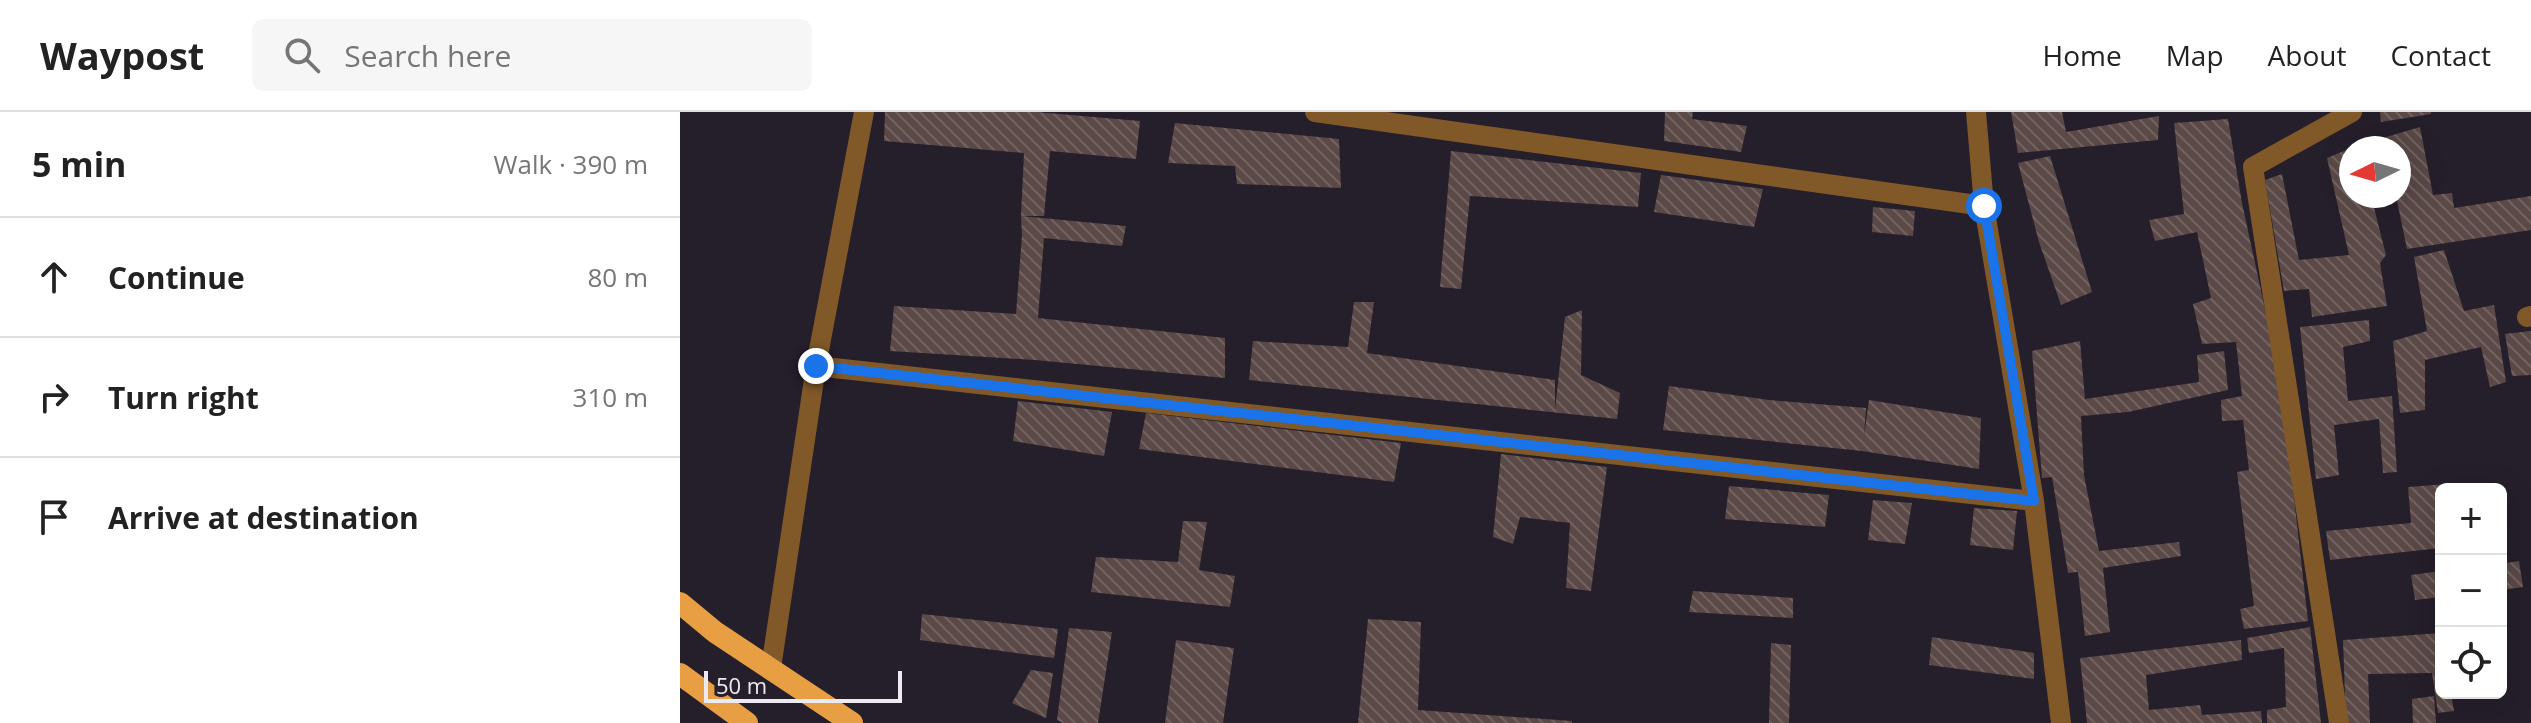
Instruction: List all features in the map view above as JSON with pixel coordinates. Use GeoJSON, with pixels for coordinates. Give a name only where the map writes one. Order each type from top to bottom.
{"type":"FeatureCollection","features":[{"type":"Feature","properties":{"kind":"highway"},"geometry":{"type":"LineString","coordinates":[[680,603],[715,632],[852,723]]}},
{"type":"Feature","properties":{"kind":"highway"},"geometry":{"type":"LineString","coordinates":[[680,674],[747,723]]}},
{"type":"Feature","properties":{"kind":"street"},"geometry":{"type":"LineString","coordinates":[[771,668],[816,366],[864,112]]}},
{"type":"Feature","properties":{"kind":"street"},"geometry":{"type":"LineString","coordinates":[[1315,112],[1984,206]]}},
{"type":"Feature","properties":{"kind":"street"},"geometry":{"type":"LineString","coordinates":[[1976,112],[1984,206],[2034,501],[2061,723]]}},
{"type":"Feature","properties":{"kind":"street"},"geometry":{"type":"LineString","coordinates":[[2339,723],[2253,167],[2352,112]]}},
{"type":"Feature","properties":{"kind":"street"},"geometry":{"type":"LineString","coordinates":[[816,366],[2034,501]]}},
{"type":"Feature","properties":{"kind":"building"},"geometry":{"type":"Polygon","coordinates":[[[885,112],[1036,112],[1140,121],[1136,159],[1050,151],[1044,216],[1021,216],[1024,153],[884,141],[885,112]]]}},
{"type":"Feature","properties":{"kind":"building"},"geometry":{"type":"Polygon","coordinates":[[[1665,112],[1693,112],[1692,119],[1747,126],[1741,152],[1664,141],[1665,112]]]}},
{"type":"Feature","properties":{"kind":"building"},"geometry":{"type":"Polygon","coordinates":[[[2011,112],[2062,112],[2066,132],[2159,116],[2158,140],[2018,153],[2011,112]]]}},
{"type":"Feature","properties":{"kind":"building"},"geometry":{"type":"Polygon","coordinates":[[[2380,112],[2431,112],[2431,114],[2381,122],[2380,112]]]}},
{"type":"Feature","properties":{"kind":"building"},"geometry":{"type":"Polygon","coordinates":[[[2228,119],[2242,203],[2281,383],[2308,621],[2244,629],[2240,609],[2254,606],[2237,472],[2249,470],[2243,420],[2222,421],[2221,400],[2242,396],[2236,342],[2202,344],[2193,304],[2211,298],[2197,232],[2155,241],[2149,220],[2184,214],[2174,123],[2228,119]]]}},
{"type":"Feature","properties":{"kind":"building"},"geometry":{"type":"Polygon","coordinates":[[[1175,123],[1339,139],[1341,188],[1237,184],[1235,166],[1168,163],[1175,123]]]}},
{"type":"Feature","properties":{"kind":"building"},"geometry":{"type":"Polygon","coordinates":[[[2420,127],[2433,195],[2452,193],[2454,208],[2531,196],[2531,230],[2407,249],[2398,208],[2411,208],[2411,136],[2389,136],[2420,127]]]}},
{"type":"Feature","properties":{"kind":"building"},"geometry":{"type":"Polygon","coordinates":[[[1451,151],[1641,173],[1638,207],[1470,196],[1461,289],[1440,287],[1451,151]]]}},
{"type":"Feature","properties":{"kind":"building"},"geometry":{"type":"Polygon","coordinates":[[[2339,153],[2339,208],[2374,208],[2386,255],[2380,263],[2387,306],[2312,317],[2309,289],[2284,291],[2265,180],[2282,174],[2299,260],[2349,255],[2327,158],[2339,153]]]}},
{"type":"Feature","properties":{"kind":"building"},"geometry":{"type":"Polygon","coordinates":[[[2050,156],[2092,292],[2061,305],[2039,242],[2018,163],[2050,156]]]}},
{"type":"Feature","properties":{"kind":"building"},"geometry":{"type":"Polygon","coordinates":[[[1661,175],[1763,189],[1754,227],[1654,212],[1661,175]]]}},
{"type":"Feature","properties":{"kind":"building"},"geometry":{"type":"Polygon","coordinates":[[[1873,207],[1915,211],[1913,236],[1872,232],[1873,207]]]}},
{"type":"Feature","properties":{"kind":"building"},"geometry":{"type":"Polygon","coordinates":[[[1021,216],[1126,226],[1122,246],[1044,238],[1038,318],[1225,338],[1225,378],[1035,360],[890,351],[894,306],[1016,314],[1021,216]]]}},
{"type":"Feature","properties":{"kind":"building"},"geometry":{"type":"Polygon","coordinates":[[[2444,250],[2464,311],[2494,305],[2506,382],[2490,387],[2481,347],[2425,360],[2425,410],[2400,413],[2393,341],[2427,331],[2414,257],[2444,250]]]}},
{"type":"Feature","properties":{"kind":"building"},"geometry":{"type":"Polygon","coordinates":[[[1354,302],[1374,302],[1367,353],[1555,380],[1555,410],[1565,317],[1582,310],[1581,375],[1620,393],[1617,419],[1249,380],[1253,341],[1348,347],[1354,302]]]}},
{"type":"Feature","properties":{"kind":"building"},"geometry":{"type":"Polygon","coordinates":[[[2369,320],[2370,341],[2343,347],[2348,401],[2392,396],[2397,472],[2383,473],[2379,419],[2334,425],[2339,475],[2316,479],[2300,327],[2369,320]]]}},
{"type":"Feature","properties":{"kind":"building"},"geometry":{"type":"Polygon","coordinates":[[[2531,331],[2531,375],[2512,376],[2505,334],[2531,331]]]}},
{"type":"Feature","properties":{"kind":"building"},"geometry":{"type":"Polygon","coordinates":[[[2080,341],[2085,399],[2199,382],[2197,355],[2224,351],[2228,390],[2128,412],[2081,416],[2084,475],[2099,551],[2179,542],[2181,556],[2103,568],[2110,632],[2085,636],[2078,572],[2068,573],[2052,477],[2042,478],[2032,351],[2080,341]]]}},
{"type":"Feature","properties":{"kind":"building"},"geometry":{"type":"Polygon","coordinates":[[[1669,386],[1769,400],[1866,408],[1864,436],[1869,400],[1981,418],[1979,469],[1862,451],[1663,430],[1669,386]]]}},
{"type":"Feature","properties":{"kind":"building"},"geometry":{"type":"Polygon","coordinates":[[[1018,401],[1112,412],[1104,456],[1013,441],[1018,401]]]}},
{"type":"Feature","properties":{"kind":"building"},"geometry":{"type":"Polygon","coordinates":[[[1146,413],[1401,443],[1394,482],[1139,449],[1146,413]]]}},
{"type":"Feature","properties":{"kind":"building"},"geometry":{"type":"Polygon","coordinates":[[[1501,454],[1607,467],[1591,591],[1566,588],[1570,523],[1520,517],[1513,544],[1493,537],[1501,454]]]}},
{"type":"Feature","properties":{"kind":"building"},"geometry":{"type":"Polygon","coordinates":[[[2435,485],[2435,549],[2330,560],[2326,531],[2411,523],[2408,487],[2435,485]]]}},
{"type":"Feature","properties":{"kind":"building"},"geometry":{"type":"Polygon","coordinates":[[[1729,486],[1829,495],[1825,527],[1725,519],[1729,486]]]}},
{"type":"Feature","properties":{"kind":"building"},"geometry":{"type":"Polygon","coordinates":[[[1873,500],[1912,503],[1905,544],[1868,540],[1873,500]]]}},
{"type":"Feature","properties":{"kind":"building"},"geometry":{"type":"Polygon","coordinates":[[[1974,508],[2017,511],[2013,550],[1970,545],[1974,508]]]}},
{"type":"Feature","properties":{"kind":"building"},"geometry":{"type":"Polygon","coordinates":[[[1183,521],[1207,522],[1199,570],[1235,576],[1230,607],[1091,592],[1096,557],[1178,562],[1183,521]]]}},
{"type":"Feature","properties":{"kind":"building"},"geometry":{"type":"Polygon","coordinates":[[[2519,561],[2523,587],[2507,589],[2507,563],[2519,561]]]}},
{"type":"Feature","properties":{"kind":"building"},"geometry":{"type":"Polygon","coordinates":[[[2435,572],[2435,598],[2415,600],[2411,575],[2435,572]]]}},
{"type":"Feature","properties":{"kind":"building"},"geometry":{"type":"Polygon","coordinates":[[[1693,591],[1793,598],[1793,618],[1689,612],[1693,591]]]}},
{"type":"Feature","properties":{"kind":"building"},"geometry":{"type":"Polygon","coordinates":[[[922,614],[1058,629],[1054,658],[920,640],[922,614]]]}},
{"type":"Feature","properties":{"kind":"building"},"geometry":{"type":"Polygon","coordinates":[[[1368,619],[1421,622],[1418,710],[1572,723],[1358,723],[1368,619]]]}},
{"type":"Feature","properties":{"kind":"building"},"geometry":{"type":"Polygon","coordinates":[[[2310,627],[2321,723],[2267,723],[2267,710],[2286,707],[2284,648],[2249,653],[2247,638],[2310,627]]]}},
{"type":"Feature","properties":{"kind":"building"},"geometry":{"type":"Polygon","coordinates":[[[1069,628],[1112,632],[1098,723],[1063,723],[1057,720],[1069,628]]]}},
{"type":"Feature","properties":{"kind":"building"},"geometry":{"type":"Polygon","coordinates":[[[2435,633],[2435,693],[2432,673],[2368,674],[2370,723],[2346,723],[2343,640],[2435,633]]]}},
{"type":"Feature","properties":{"kind":"building"},"geometry":{"type":"Polygon","coordinates":[[[1932,637],[2034,653],[2034,679],[1929,665],[1932,637]]]}},
{"type":"Feature","properties":{"kind":"building"},"geometry":{"type":"Polygon","coordinates":[[[1176,640],[1234,648],[1223,723],[1165,723],[1176,640]]]}},
{"type":"Feature","properties":{"kind":"building"},"geometry":{"type":"Polygon","coordinates":[[[2241,640],[2242,660],[2146,675],[2149,710],[2200,705],[2202,715],[2261,711],[2262,723],[2087,723],[2080,658],[2241,640]]]}},
{"type":"Feature","properties":{"kind":"building"},"geometry":{"type":"Polygon","coordinates":[[[1771,643],[1791,645],[1789,723],[1769,723],[1771,643]]]}},
{"type":"Feature","properties":{"kind":"building"},"geometry":{"type":"Polygon","coordinates":[[[1031,670],[1053,673],[1046,718],[1012,703],[1031,670]]]}},
{"type":"Feature","properties":{"kind":"building"},"geometry":{"type":"Polygon","coordinates":[[[2434,696],[2436,723],[2413,723],[2412,699],[2434,696]]]}},
{"type":"Feature","properties":{"kind":"building"},"geometry":{"type":"Polygon","coordinates":[[[2436,699],[2452,699],[2454,711],[2438,713],[2436,699]]]}},
{"type":"Feature","properties":{"kind":"route"},"geometry":{"type":"LineString","coordinates":[[816,366],[2034,501],[1984,206]]}}]}
